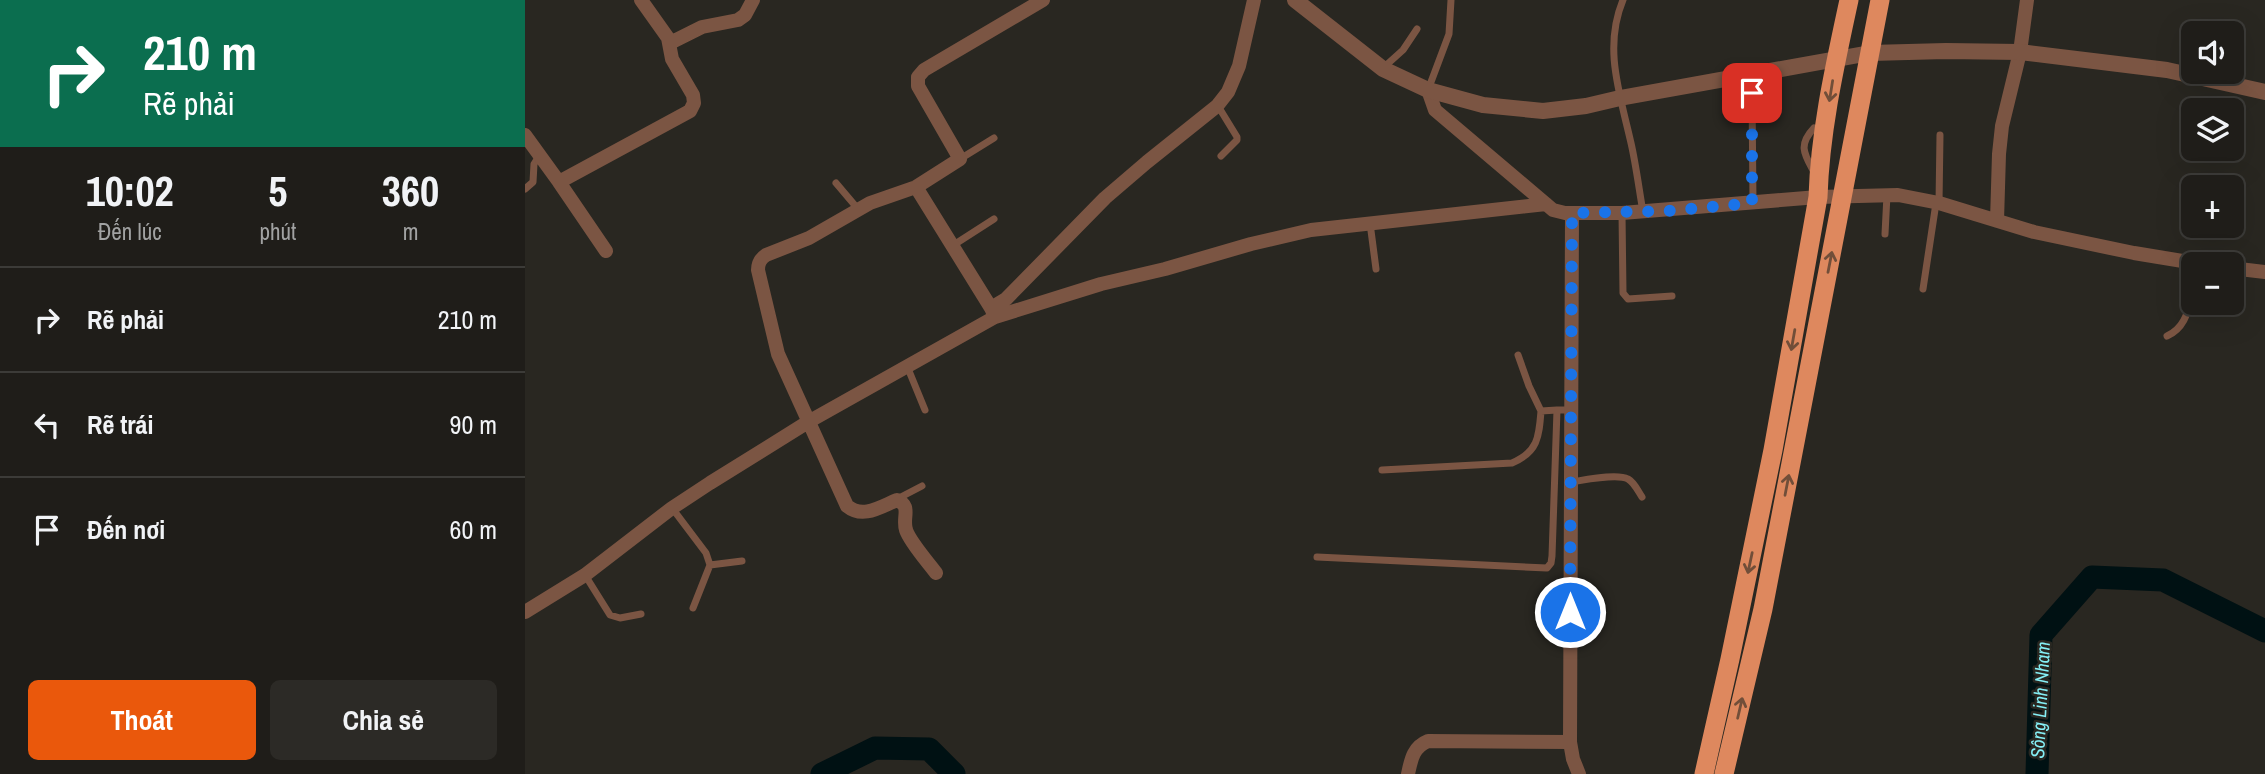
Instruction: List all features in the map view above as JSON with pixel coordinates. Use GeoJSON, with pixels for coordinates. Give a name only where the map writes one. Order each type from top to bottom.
{"type":"FeatureCollection","features":[{"type":"Feature","properties":{"kind":"highway"},"geometry":{"type":"LineString","coordinates":[[1704,774],[1773,450],[1818,197],[1819,166],[1849,0]]}},
{"type":"Feature","properties":{"kind":"highway"},"geometry":{"type":"LineString","coordinates":[[1724,774],[1763,609],[1880,0]]}},
{"type":"Feature","properties":{"kind":"street"},"geometry":{"type":"LineString","coordinates":[[559,183],[692,108],[693,95],[672,59],[670,43],[641,0]]}},
{"type":"Feature","properties":{"kind":"street"},"geometry":{"type":"LineString","coordinates":[[670,43],[702,27],[738,20],[745,15],[753,0]]}},
{"type":"Feature","properties":{"kind":"street"},"geometry":{"type":"LineString","coordinates":[[936,573],[906,530],[906,507],[902,502],[897,500],[863,513],[847,506],[807,422],[774,342],[758,264],[766,255],[809,238],[858,209],[916,187],[960,159],[918,86],[918,77],[924,70],[1043,0]]}},
{"type":"Feature","properties":{"kind":"street"},"geometry":{"type":"LineString","coordinates":[[993,313],[1105,198],[1217,106],[1228,92],[1239,66],[1254,0]]}},
{"type":"Feature","properties":{"kind":"street"},"geometry":{"type":"LineString","coordinates":[[1295,0],[1383,69],[1428,90],[1483,105],[1543,111],[1586,106],[1870,53],[2020,52],[2167,70],[2265,92]]}},
{"type":"Feature","properties":{"kind":"street"},"geometry":{"type":"LineString","coordinates":[[1997,221],[2002,126],[2020,52],[2027,0]]}},
{"type":"Feature","properties":{"kind":"street"},"geometry":{"type":"LineString","coordinates":[[1428,90],[1435,110],[1553,210],[1572,213],[1622,213],[1818,197],[1887,195],[1938,202],[2034,232],[2181,261]]}},
{"type":"Feature","properties":{"kind":"street"},"geometry":{"type":"LineString","coordinates":[[525,135],[607,251]]}},
{"type":"Feature","properties":{"kind":"street"},"geometry":{"type":"LineString","coordinates":[[916,187],[993,313]]}},
{"type":"Feature","properties":{"kind":"street"},"geometry":{"type":"LineString","coordinates":[[525,612],[585,575],[672,508],[807,422],[907,366],[993,313],[1311,230],[1546,204]]}},
{"type":"Feature","properties":{"kind":"street"},"geometry":{"type":"LineString","coordinates":[[1572,213],[1564,410],[1571,482],[1570,742],[1579,774]]}},
{"type":"Feature","properties":{"kind":"street"},"geometry":{"type":"LineString","coordinates":[[2244,270],[2265,272]]}},
{"type":"Feature","properties":{"kind":"street"},"geometry":{"type":"LineString","coordinates":[[1408,774],[1416,749],[1427,741],[1570,742]]}},
{"type":"Feature","properties":{"kind":"lane"},"geometry":{"type":"LineString","coordinates":[[1428,90],[1449,34],[1451,0]]}},
{"type":"Feature","properties":{"kind":"lane"},"geometry":{"type":"LineString","coordinates":[[1623,0],[1613,33],[1612,50],[1643,212]]}},
{"type":"Feature","properties":{"kind":"lane"},"geometry":{"type":"LineString","coordinates":[[1383,69],[1403,50],[1417,29]]}},
{"type":"Feature","properties":{"kind":"lane"},"geometry":{"type":"LineString","coordinates":[[1752,93],[1752,203]]}},
{"type":"Feature","properties":{"kind":"lane"},"geometry":{"type":"LineString","coordinates":[[1217,106],[1237,137],[1221,156]]}},
{"type":"Feature","properties":{"kind":"lane"},"geometry":{"type":"LineString","coordinates":[[1814,128],[1804,144],[1805,157],[1816,177],[1818,197]]}},
{"type":"Feature","properties":{"kind":"lane"},"geometry":{"type":"LineString","coordinates":[[1923,289],[1938,202],[1941,135]]}},
{"type":"Feature","properties":{"kind":"lane"},"geometry":{"type":"LineString","coordinates":[[960,159],[994,138]]}},
{"type":"Feature","properties":{"kind":"lane"},"geometry":{"type":"LineString","coordinates":[[525,189],[533,182],[534,164],[539,156]]}},
{"type":"Feature","properties":{"kind":"lane"},"geometry":{"type":"LineString","coordinates":[[836,183],[858,209]]}},
{"type":"Feature","properties":{"kind":"lane"},"geometry":{"type":"LineString","coordinates":[[1885,234],[1887,195]]}},
{"type":"Feature","properties":{"kind":"lane"},"geometry":{"type":"LineString","coordinates":[[1622,213],[1625,297],[1672,296]]}},
{"type":"Feature","properties":{"kind":"lane"},"geometry":{"type":"LineString","coordinates":[[952,246],[994,219]]}},
{"type":"Feature","properties":{"kind":"lane"},"geometry":{"type":"LineString","coordinates":[[1370,223],[1376,269]]}},
{"type":"Feature","properties":{"kind":"lane"},"geometry":{"type":"LineString","coordinates":[[2167,336],[2177,332],[2186,315]]}},
{"type":"Feature","properties":{"kind":"lane"},"geometry":{"type":"LineString","coordinates":[[1382,470],[1512,463],[1523,458],[1539,436],[1541,411],[1518,355]]}},
{"type":"Feature","properties":{"kind":"lane"},"geometry":{"type":"LineString","coordinates":[[907,366],[925,410]]}},
{"type":"Feature","properties":{"kind":"lane"},"geometry":{"type":"LineString","coordinates":[[1317,557],[1547,568],[1552,556],[1564,410],[1541,411]]}},
{"type":"Feature","properties":{"kind":"lane"},"geometry":{"type":"LineString","coordinates":[[1571,482],[1626,478],[1632,481],[1642,496]]}},
{"type":"Feature","properties":{"kind":"lane"},"geometry":{"type":"LineString","coordinates":[[897,500],[922,486]]}},
{"type":"Feature","properties":{"kind":"lane"},"geometry":{"type":"LineString","coordinates":[[672,508],[706,553],[710,565],[692,608]]}},
{"type":"Feature","properties":{"kind":"lane"},"geometry":{"type":"LineString","coordinates":[[710,565],[742,561]]}},
{"type":"Feature","properties":{"kind":"lane"},"geometry":{"type":"LineString","coordinates":[[585,575],[610,615],[620,618],[641,614]]}},
{"type":"Feature","properties":{"kind":"waterway","name":"Sông Linh Nham"},"geometry":{"type":"LineString","coordinates":[[2037,774],[2041,635],[2092,577],[2163,580],[2265,631]]}},
{"type":"Feature","properties":{"kind":"waterway","name":"Sông Linh Nham"},"geometry":{"type":"LineString","coordinates":[[822,774],[875,748],[929,749],[954,774]]}},
{"type":"Feature","properties":{"kind":"route"},"geometry":{"type":"LineString","coordinates":[[1570,612],[1572,213],[1666,211],[1752,203],[1752,93]]}}]}
